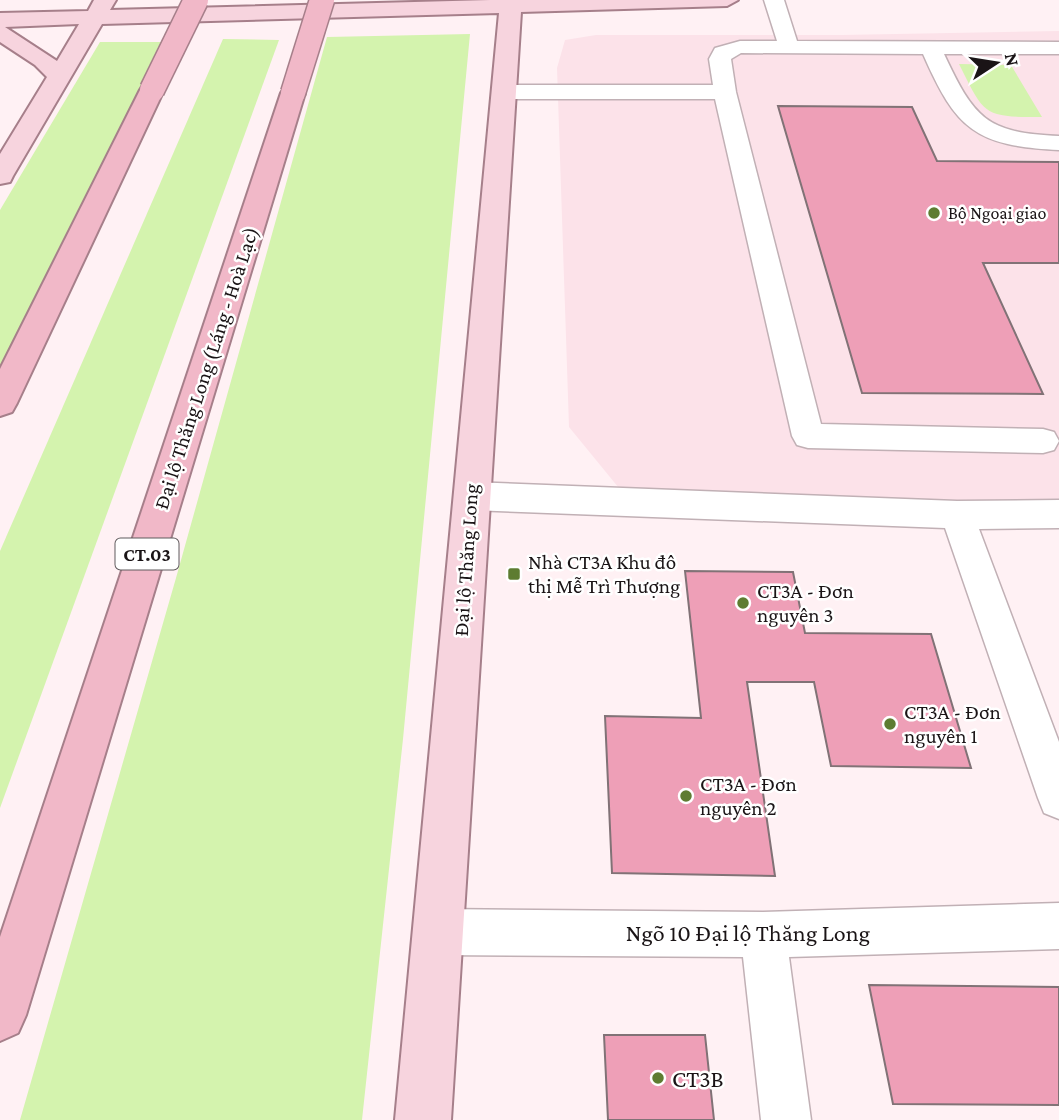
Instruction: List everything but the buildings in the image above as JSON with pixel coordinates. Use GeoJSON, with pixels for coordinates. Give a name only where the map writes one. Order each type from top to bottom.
{"type":"FeatureCollection","features":[{"type":"Feature","properties":{"kind":"highway"},"geometry":{"type":"LineString","coordinates":[[0,402],[196,0]]}},
{"type":"Feature","properties":{"kind":"highway","name":"Đại lộ Thăng Long (Láng - Hoà Lạc)"},"geometry":{"type":"LineString","coordinates":[[0,1015],[322,0]]}},
{"type":"Feature","properties":{"kind":"main road"},"geometry":{"type":"LineString","coordinates":[[518,36],[560,17],[605,4],[727,0]]}},
{"type":"Feature","properties":{"kind":"main road"},"geometry":{"type":"LineString","coordinates":[[0,20],[100,8],[518,36],[605,4]]}},
{"type":"Feature","properties":{"kind":"main road"},"geometry":{"type":"LineString","coordinates":[[0,176],[100,8]]}},
{"type":"Feature","properties":{"kind":"main road"},"geometry":{"type":"LineString","coordinates":[[0,32],[43,60],[60,77]]}},
{"type":"Feature","properties":{"kind":"main road","name":"Đại lộ Thăng Long"},"geometry":{"type":"LineString","coordinates":[[423,1120],[471,496],[518,36]]}},
{"type":"Feature","properties":{"kind":"street"},"geometry":{"type":"LineString","coordinates":[[774,0],[789,47]]}},
{"type":"Feature","properties":{"kind":"street"},"geometry":{"type":"LineString","coordinates":[[518,36],[725,92]]}},
{"type":"Feature","properties":{"kind":"street"},"geometry":{"type":"LineString","coordinates":[[1043,441],[808,436],[725,92],[720,59],[722,52],[740,47],[1059,48]]}},
{"type":"Feature","properties":{"kind":"street"},"geometry":{"type":"LineString","coordinates":[[931,48],[961,109],[977,122],[1014,139],[1059,143]]}},
{"type":"Feature","properties":{"kind":"street"},"geometry":{"type":"LineString","coordinates":[[471,496],[957,515],[1059,514]]}},
{"type":"Feature","properties":{"kind":"street"},"geometry":{"type":"LineString","coordinates":[[957,515],[1059,798]]}},
{"type":"Feature","properties":{"kind":"street","name":"Ngõ 10 Đại lộ Thăng Long"},"geometry":{"type":"LineString","coordinates":[[437,932],[763,935],[1059,926]]}},
{"type":"Feature","properties":{"kind":"street"},"geometry":{"type":"LineString","coordinates":[[763,935],[786,1120]]}},
{"type":"Feature","properties":{"kind":"shaded area"},"geometry":{"type":"Polygon","coordinates":[[[1059,31],[1059,514],[623,493],[569,427],[557,68],[565,40],[596,35],[842,35],[1059,31]]]}},
{"type":"Feature","properties":{"kind":"green space"},"geometry":{"type":"Polygon","coordinates":[[[470,34],[403,739],[362,1120],[20,1120],[176,578],[327,37],[470,34]]]}},
{"type":"Feature","properties":{"kind":"green space"},"geometry":{"type":"Polygon","coordinates":[[[223,39],[279,40],[0,808],[0,551],[223,39]]]}},
{"type":"Feature","properties":{"kind":"green space"},"geometry":{"type":"Polygon","coordinates":[[[100,42],[173,42],[0,388],[0,210],[100,42]]]}},
{"type":"Feature","properties":{"kind":"green space"},"geometry":{"type":"Polygon","coordinates":[[[959,64],[1011,65],[1042,117],[1008,116],[988,110],[981,104],[959,64]]]}},
{"type":"Feature","properties":{"kind":"place","name":"Bộ Ngoại giao"},"geometry":{"type":"Point","coordinates":[934,213]}},
{"type":"Feature","properties":{"kind":"place","name":"Nhà CT3A Khu đô thị Mễ Trì Thượng"},"geometry":{"type":"Point","coordinates":[514,574]}},
{"type":"Feature","properties":{"kind":"place","name":"CT3A - Đơn nguyên 3"},"geometry":{"type":"Point","coordinates":[743,603]}},
{"type":"Feature","properties":{"kind":"place","name":"CT3A - Đơn nguyên 1"},"geometry":{"type":"Point","coordinates":[890,724]}},
{"type":"Feature","properties":{"kind":"place","name":"CT3A - Đơn nguyên 2"},"geometry":{"type":"Point","coordinates":[686,796]}},
{"type":"Feature","properties":{"kind":"place","name":"CT3B"},"geometry":{"type":"Point","coordinates":[658,1078]}}]}
